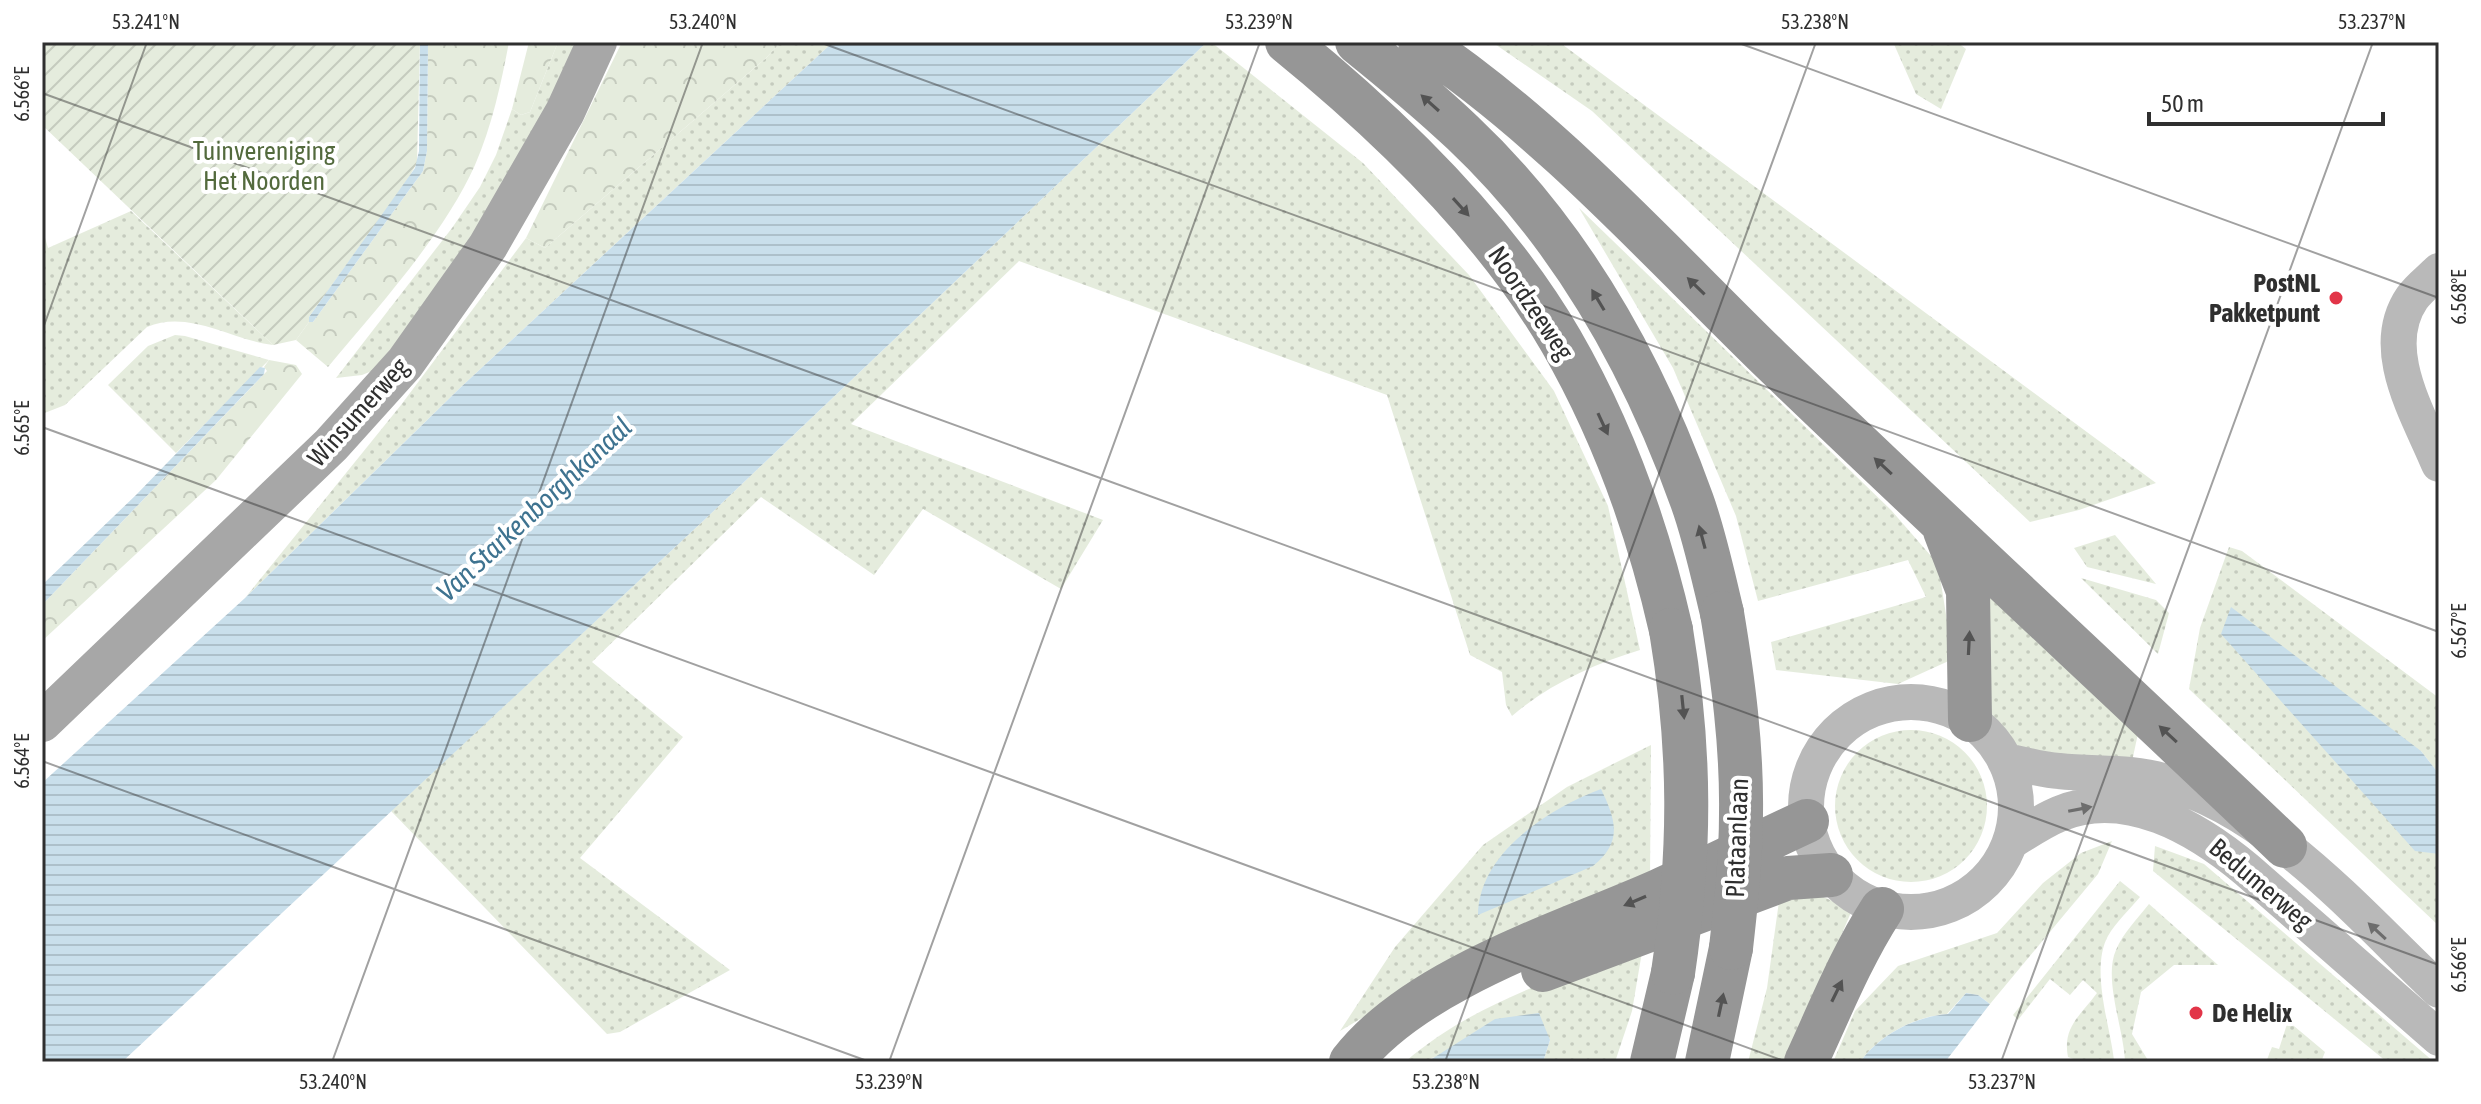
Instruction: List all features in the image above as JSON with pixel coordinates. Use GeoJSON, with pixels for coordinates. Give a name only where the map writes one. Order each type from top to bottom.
{"type":"FeatureCollection","features":[{"type":"Feature","properties":{"kind":"highway","name":"Noordzeeweg"},"geometry":{"type":"LineString","coordinates":[[1287,42],[1389,133],[1477,224],[1560,338],[1590,397],[1635,500],[1671,630]]}},
{"type":"Feature","properties":{"kind":"highway"},"geometry":{"type":"LineString","coordinates":[[1420,42],[1477,82],[1554,149],[2285,846]]}},
{"type":"Feature","properties":{"kind":"highway","name":"Plataanlaan"},"geometry":{"type":"LineString","coordinates":[[1358,43],[1410,85],[1484,155],[1550,230],[1593,292],[1626,350],[1658,415],[1693,503],[1722,613],[1734,693],[1741,814],[1731,948],[1707,1062]]}},
{"type":"Feature","properties":{"kind":"highway"},"geometry":{"type":"LineString","coordinates":[[1940,519],[1968,591],[1970,720]]}},
{"type":"Feature","properties":{"kind":"highway","name":"Plataanlaan"},"geometry":{"type":"LineString","coordinates":[[1652,1062],[1673,973],[1686,873],[1689,801],[1684,715],[1671,630]]}},
{"type":"Feature","properties":{"kind":"highway"},"geometry":{"type":"LineString","coordinates":[[1351,1062],[1361,1049],[1418,1002],[1491,962],[1660,890],[1807,821]]}},
{"type":"Feature","properties":{"kind":"highway"},"geometry":{"type":"LineString","coordinates":[[1388,1062],[1456,1007],[1545,969],[1788,878],[1831,875]]}},
{"type":"Feature","properties":{"kind":"highway"},"geometry":{"type":"LineString","coordinates":[[1806,1062],[1864,937],[1882,909]]}},
{"type":"Feature","properties":{"kind":"main road","name":"Winsumerweg"},"geometry":{"type":"LineString","coordinates":[[42,722],[331,445],[405,363],[488,246],[565,112],[597,42]]}},
{"type":"Feature","properties":{"kind":"main road"},"geometry":{"type":"LineString","coordinates":[[2439,271],[2414,296],[2399,324],[2404,379],[2439,464]]}},
{"type":"Feature","properties":{"kind":"main road"},"geometry":{"type":"LineString","coordinates":[[1917,702],[1945,708],[1970,720],[1990,738],[2005,761],[2013,782],[2016,805],[2010,842],[1989,878],[1958,902],[1921,912],[1882,909],[1855,897],[1831,875],[1816,853],[1807,821],[1807,795],[1816,762],[1833,737],[1862,714],[1898,703],[1917,702]]}},
{"type":"Feature","properties":{"kind":"main road","name":"Bedumerweg"},"geometry":{"type":"LineString","coordinates":[[2005,761],[2058,771],[2124,773],[2161,780],[2194,791],[2234,812],[2285,846],[2439,990]]}},
{"type":"Feature","properties":{"kind":"main road","name":"Bedumerweg"},"geometry":{"type":"LineString","coordinates":[[2010,842],[2061,813],[2083,807],[2107,805],[2132,808],[2161,815],[2188,827],[2215,842],[2439,1038]]}},
{"type":"Feature","properties":{"kind":"green space","name":"Tuinvereniging Het Noorden"},"geometry":{"type":"Polygon","coordinates":[[[42,42],[420,42],[417,163],[296,340],[273,345],[42,125],[42,42]]]}},
{"type":"Feature","properties":{"kind":"green space"},"geometry":{"type":"Polygon","coordinates":[[[428,42],[509,42],[491,120],[475,165],[446,218],[408,270],[328,367],[296,340],[309,322],[313,322],[423,171],[427,151],[428,42]]]}},
{"type":"Feature","properties":{"kind":"green space"},"geometry":{"type":"Polygon","coordinates":[[[529,42],[558,42],[530,112],[521,115],[512,109],[529,42]]]}},
{"type":"Feature","properties":{"kind":"green space"},"geometry":{"type":"Polygon","coordinates":[[[558,42],[580,42],[521,160],[420,315],[372,371],[336,378],[480,187],[496,155],[512,109],[521,115],[530,112],[558,42]]]}},
{"type":"Feature","properties":{"kind":"green space"},"geometry":{"type":"Polygon","coordinates":[[[622,42],[781,42],[545,248],[526,238],[622,42]]]}},
{"type":"Feature","properties":{"kind":"green space"},"geometry":{"type":"Polygon","coordinates":[[[781,42],[833,42],[461,387],[245,598],[401,405],[526,238],[545,248],[781,42]]]}},
{"type":"Feature","properties":{"kind":"green space"},"geometry":{"type":"Polygon","coordinates":[[[1207,42],[1211,42],[1363,163],[1469,275],[1554,391],[1608,506],[1640,650],[1573,676],[1541,694],[1512,716],[1506,705],[1502,672],[1470,655],[1387,395],[1019,261],[851,424],[1103,520],[1061,589],[923,509],[874,575],[761,497],[592,662],[683,737],[580,858],[730,970],[620,1032],[607,1034],[391,811],[701,523],[1207,42]]]}},
{"type":"Feature","properties":{"kind":"green space"},"geometry":{"type":"Polygon","coordinates":[[[1492,42],[1559,42],[2156,483],[2079,510],[2030,522],[1592,111],[1492,42]]]}},
{"type":"Feature","properties":{"kind":"green space"},"geometry":{"type":"Polygon","coordinates":[[[1893,42],[1957,42],[1966,49],[1941,109],[1916,94],[1893,42]]]}},
{"type":"Feature","properties":{"kind":"green space"},"geometry":{"type":"Polygon","coordinates":[[[1579,208],[1891,510],[1938,564],[1953,659],[1898,684],[1776,670],[1771,642],[1926,597],[1908,560],[1758,601],[1736,516],[1673,368],[1579,208]]]}},
{"type":"Feature","properties":{"kind":"green space"},"geometry":{"type":"Polygon","coordinates":[[[131,211],[273,345],[194,323],[163,322],[147,327],[65,405],[42,414],[42,227],[48,248],[131,211]]]}},
{"type":"Feature","properties":{"kind":"green space"},"geometry":{"type":"Polygon","coordinates":[[[175,335],[269,360],[176,453],[108,385],[148,346],[175,335]]]}},
{"type":"Feature","properties":{"kind":"green space"},"geometry":{"type":"Polygon","coordinates":[[[269,360],[296,365],[302,374],[216,480],[42,641],[42,605],[267,371],[264,367],[269,360]]]}},
{"type":"Feature","properties":{"kind":"green space"},"geometry":{"type":"Polygon","coordinates":[[[2115,535],[2156,584],[2087,567],[2074,548],[2115,535]]]}},
{"type":"Feature","properties":{"kind":"green space"},"geometry":{"type":"Polygon","coordinates":[[[2229,547],[2242,551],[2439,698],[2439,774],[2421,751],[2415,850],[2439,854],[2439,926],[2189,689],[2200,628],[2229,547]]]}},
{"type":"Feature","properties":{"kind":"green space"},"geometry":{"type":"Polygon","coordinates":[[[1980,577],[2139,729],[2131,766],[2014,747],[1990,714],[1980,577]]]}},
{"type":"Feature","properties":{"kind":"green space"},"geometry":{"type":"Polygon","coordinates":[[[2081,578],[2156,600],[2169,613],[2158,654],[2081,578]]]}},
{"type":"Feature","properties":{"kind":"green space"},"geometry":{"type":"Polygon","coordinates":[[[1911,730],[1940,736],[1965,752],[1981,777],[1987,806],[1981,835],[1965,860],[1940,876],[1911,882],[1882,876],[1857,860],[1841,835],[1835,806],[1841,777],[1857,752],[1882,736],[1911,730]]]}},
{"type":"Feature","properties":{"kind":"green space"},"geometry":{"type":"Polygon","coordinates":[[[1651,745],[1650,879],[1483,946],[1340,1031],[1395,947],[1483,845],[1567,787],[1651,745]]]}},
{"type":"Feature","properties":{"kind":"green space"},"geometry":{"type":"Polygon","coordinates":[[[2112,841],[2098,874],[1990,1004],[1978,995],[1966,993],[1947,1014],[1922,1019],[1898,1029],[1877,1044],[1860,1062],[1833,1062],[1855,1011],[1898,966],[1997,933],[2043,883],[2081,853],[2112,841]]]}},
{"type":"Feature","properties":{"kind":"green space"},"geometry":{"type":"Polygon","coordinates":[[[2155,846],[2204,864],[2434,1062],[2387,1062],[2153,871],[2155,846]]]}},
{"type":"Feature","properties":{"kind":"green space"},"geometry":{"type":"Polygon","coordinates":[[[2120,881],[2140,897],[2111,931],[2103,949],[2101,981],[2114,1060],[2082,1062],[2068,1057],[2067,1047],[2070,1029],[2097,993],[2083,980],[2070,995],[2050,979],[2018,1020],[2013,1015],[2120,881]]]}},
{"type":"Feature","properties":{"kind":"green space"},"geometry":{"type":"Polygon","coordinates":[[[1806,889],[1852,910],[1787,1062],[1748,1062],[1767,988],[1780,894],[1806,889]]]}},
{"type":"Feature","properties":{"kind":"green space"},"geometry":{"type":"Polygon","coordinates":[[[2149,904],[2218,965],[2174,965],[2141,992],[2132,1034],[2149,1062],[2125,1062],[2113,989],[2113,962],[2123,938],[2149,904]]]}},
{"type":"Feature","properties":{"kind":"green space"},"geometry":{"type":"Polygon","coordinates":[[[1643,946],[1632,1011],[1615,1062],[1543,1062],[1550,1040],[1431,1058],[1427,1062],[1405,1062],[1431,1041],[1488,1008],[1549,981],[1643,946]]]}},
{"type":"Feature","properties":{"kind":"green space"},"geometry":{"type":"Polygon","coordinates":[[[2288,1021],[2325,1052],[2321,1062],[2266,1062],[2272,1047],[2279,1049],[2288,1021]]]}},
{"type":"Feature","properties":{"kind":"water"},"geometry":{"type":"Polygon","coordinates":[[[420,42],[428,42],[427,151],[423,171],[313,322],[309,322],[309,317],[415,168],[419,151],[420,42]]]}},
{"type":"Feature","properties":{"kind":"water","name":"Van Starkenborghkanaal"},"geometry":{"type":"Polygon","coordinates":[[[833,42],[1207,42],[701,523],[122,1062],[42,1062],[42,783],[245,598],[461,387],[833,42]]]}},
{"type":"Feature","properties":{"kind":"water"},"geometry":{"type":"Polygon","coordinates":[[[260,367],[265,368],[264,374],[42,605],[42,585],[136,495],[260,367]]]}},
{"type":"Feature","properties":{"kind":"water"},"geometry":{"type":"Polygon","coordinates":[[[2231,607],[2421,751],[2439,774],[2439,854],[2415,851],[2221,634],[2231,607]]]}},
{"type":"Feature","properties":{"kind":"water"},"geometry":{"type":"Polygon","coordinates":[[[1601,789],[1614,830],[1613,839],[1603,857],[1593,866],[1478,915],[1481,892],[1490,872],[1520,836],[1560,808],[1601,789]]]}},
{"type":"Feature","properties":{"kind":"water"},"geometry":{"type":"Polygon","coordinates":[[[1966,993],[1978,995],[1990,1004],[1945,1062],[1860,1062],[1877,1044],[1898,1029],[1922,1019],[1948,1014],[1966,993]]]}},
{"type":"Feature","properties":{"kind":"water"},"geometry":{"type":"Polygon","coordinates":[[[1539,1013],[1550,1040],[1543,1062],[1427,1062],[1495,1019],[1539,1013]]]}},
{"type":"Feature","properties":{"kind":"place","name":"PostNL Pakketpunt"},"geometry":{"type":"Point","coordinates":[2336,298]}},
{"type":"Feature","properties":{"kind":"place","name":"De Helix"},"geometry":{"type":"Point","coordinates":[2196,1013]}}]}
